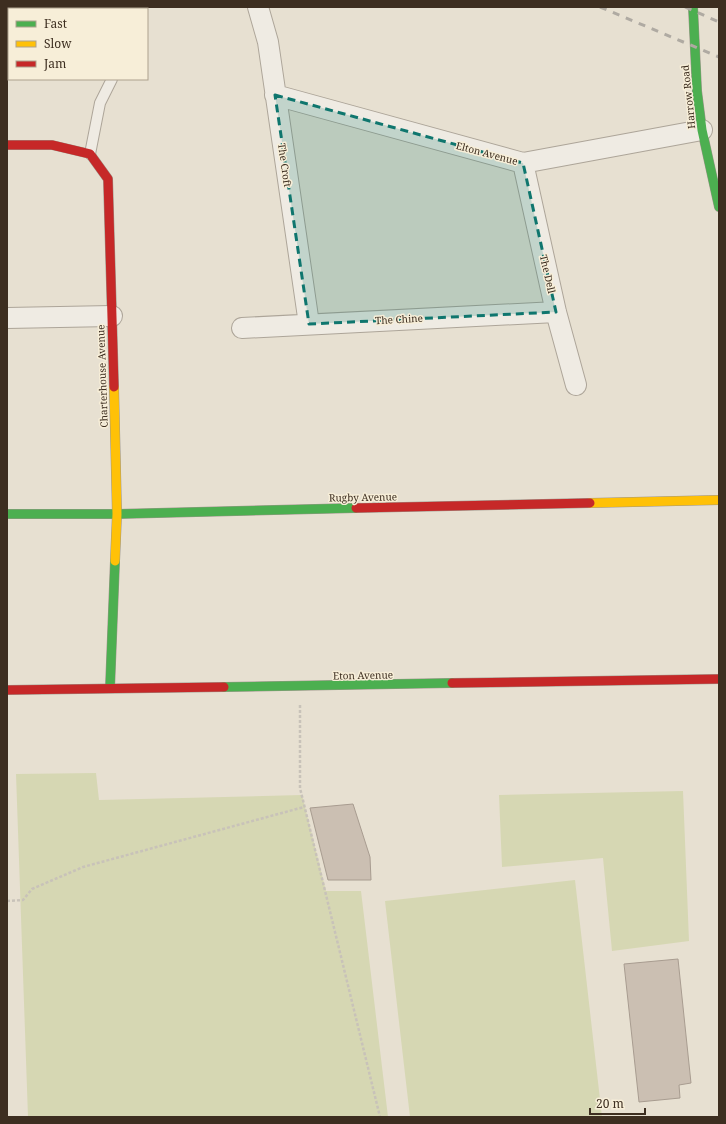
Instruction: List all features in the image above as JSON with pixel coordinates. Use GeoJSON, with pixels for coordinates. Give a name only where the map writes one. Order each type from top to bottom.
{"type":"FeatureCollection","features":[{"type":"Feature","properties":{"kind":"street","name":"The Croft"},"geometry":{"type":"LineString","coordinates":[[258,7],[268,42],[309,324]]}},
{"type":"Feature","properties":{"kind":"street","name":"Harrow Road"},"geometry":{"type":"LineString","coordinates":[[693,7],[697,91],[702,130],[719,207]]}},
{"type":"Feature","properties":{"kind":"street","name":"Elton Avenue"},"geometry":{"type":"LineString","coordinates":[[275,95],[523,162],[702,130]]}},
{"type":"Feature","properties":{"kind":"street"},"geometry":{"type":"LineString","coordinates":[[7,145],[52,145],[90,154]]}},
{"type":"Feature","properties":{"kind":"street","name":"Charterhouse Avenue"},"geometry":{"type":"LineString","coordinates":[[90,154],[108,179],[117,514],[110,688]]}},
{"type":"Feature","properties":{"kind":"street","name":"The Dell"},"geometry":{"type":"LineString","coordinates":[[523,162],[556,312],[576,385]]}},
{"type":"Feature","properties":{"kind":"street","name":"The Chine"},"geometry":{"type":"LineString","coordinates":[[242,328],[556,312]]}},
{"type":"Feature","properties":{"kind":"street"},"geometry":{"type":"LineString","coordinates":[[7,318],[112,316]]}},
{"type":"Feature","properties":{"kind":"street","name":"Rugby Avenue"},"geometry":{"type":"LineString","coordinates":[[7,514],[117,514],[719,500]]}},
{"type":"Feature","properties":{"kind":"street","name":"Eton Avenue"},"geometry":{"type":"LineString","coordinates":[[7,690],[300,687],[719,679]]}},
{"type":"Feature","properties":{"kind":"lane"},"geometry":{"type":"LineString","coordinates":[[90,154],[100,103],[112,80]]}},
{"type":"Feature","properties":{"kind":"path"},"geometry":{"type":"LineString","coordinates":[[300,687],[298,768],[300,788],[380,1117]]}},
{"type":"Feature","properties":{"kind":"path"},"geometry":{"type":"LineString","coordinates":[[7,901],[22,900],[32,889],[83,867],[304,807]]}},
{"type":"Feature","properties":{"kind":"highlighted area"},"geometry":{"type":"Polygon","coordinates":[[[275,95],[523,163],[556,312],[309,324],[275,95]]]}},
{"type":"Feature","properties":{"kind":"green space"},"geometry":{"type":"Polygon","coordinates":[[[96,773],[99,800],[302,795],[326,891],[361,891],[388,1117],[28,1117],[16,774],[96,773]]]}},
{"type":"Feature","properties":{"kind":"green space"},"geometry":{"type":"Polygon","coordinates":[[[683,791],[689,941],[612,951],[603,858],[502,867],[499,795],[683,791]]]}},
{"type":"Feature","properties":{"kind":"green space"},"geometry":{"type":"Polygon","coordinates":[[[575,880],[602,1117],[410,1117],[385,901],[575,880]]]}},
{"type":"Feature","properties":{"kind":"building"},"geometry":{"type":"Polygon","coordinates":[[[353,804],[370,857],[371,880],[328,880],[310,808],[353,804]]]}},
{"type":"Feature","properties":{"kind":"building"},"geometry":{"type":"Polygon","coordinates":[[[678,959],[691,1083],[679,1085],[680,1098],[639,1102],[624,964],[678,959]]]}},
{"type":"Feature","properties":{"kind":"railway"},"geometry":{"type":"LineString","coordinates":[[600,7],[719,57]]}},
{"type":"Feature","properties":{"kind":"railway"},"geometry":{"type":"LineString","coordinates":[[685,7],[719,22]]}},
{"type":"Feature","properties":{"kind":"traffic: fast"},"geometry":{"type":"LineString","coordinates":[[693,7],[697,91],[702,130],[719,207]]}},
{"type":"Feature","properties":{"kind":"traffic: fast"},"geometry":{"type":"LineString","coordinates":[[7,514],[117,514],[356,508]]}},
{"type":"Feature","properties":{"kind":"traffic: fast"},"geometry":{"type":"LineString","coordinates":[[110,688],[115,561]]}},
{"type":"Feature","properties":{"kind":"traffic: fast"},"geometry":{"type":"LineString","coordinates":[[224,687],[452,683]]}},
{"type":"Feature","properties":{"kind":"traffic: slow"},"geometry":{"type":"LineString","coordinates":[[114,387],[117,514],[115,561]]}},
{"type":"Feature","properties":{"kind":"traffic: slow"},"geometry":{"type":"LineString","coordinates":[[590,503],[719,500]]}},
{"type":"Feature","properties":{"kind":"traffic: jam"},"geometry":{"type":"LineString","coordinates":[[7,145],[52,145],[90,154],[108,179],[114,387]]}},
{"type":"Feature","properties":{"kind":"traffic: jam"},"geometry":{"type":"LineString","coordinates":[[356,508],[590,503]]}},
{"type":"Feature","properties":{"kind":"traffic: jam"},"geometry":{"type":"LineString","coordinates":[[452,683],[719,679]]}},
{"type":"Feature","properties":{"kind":"traffic: jam"},"geometry":{"type":"LineString","coordinates":[[7,690],[224,687]]}}]}
